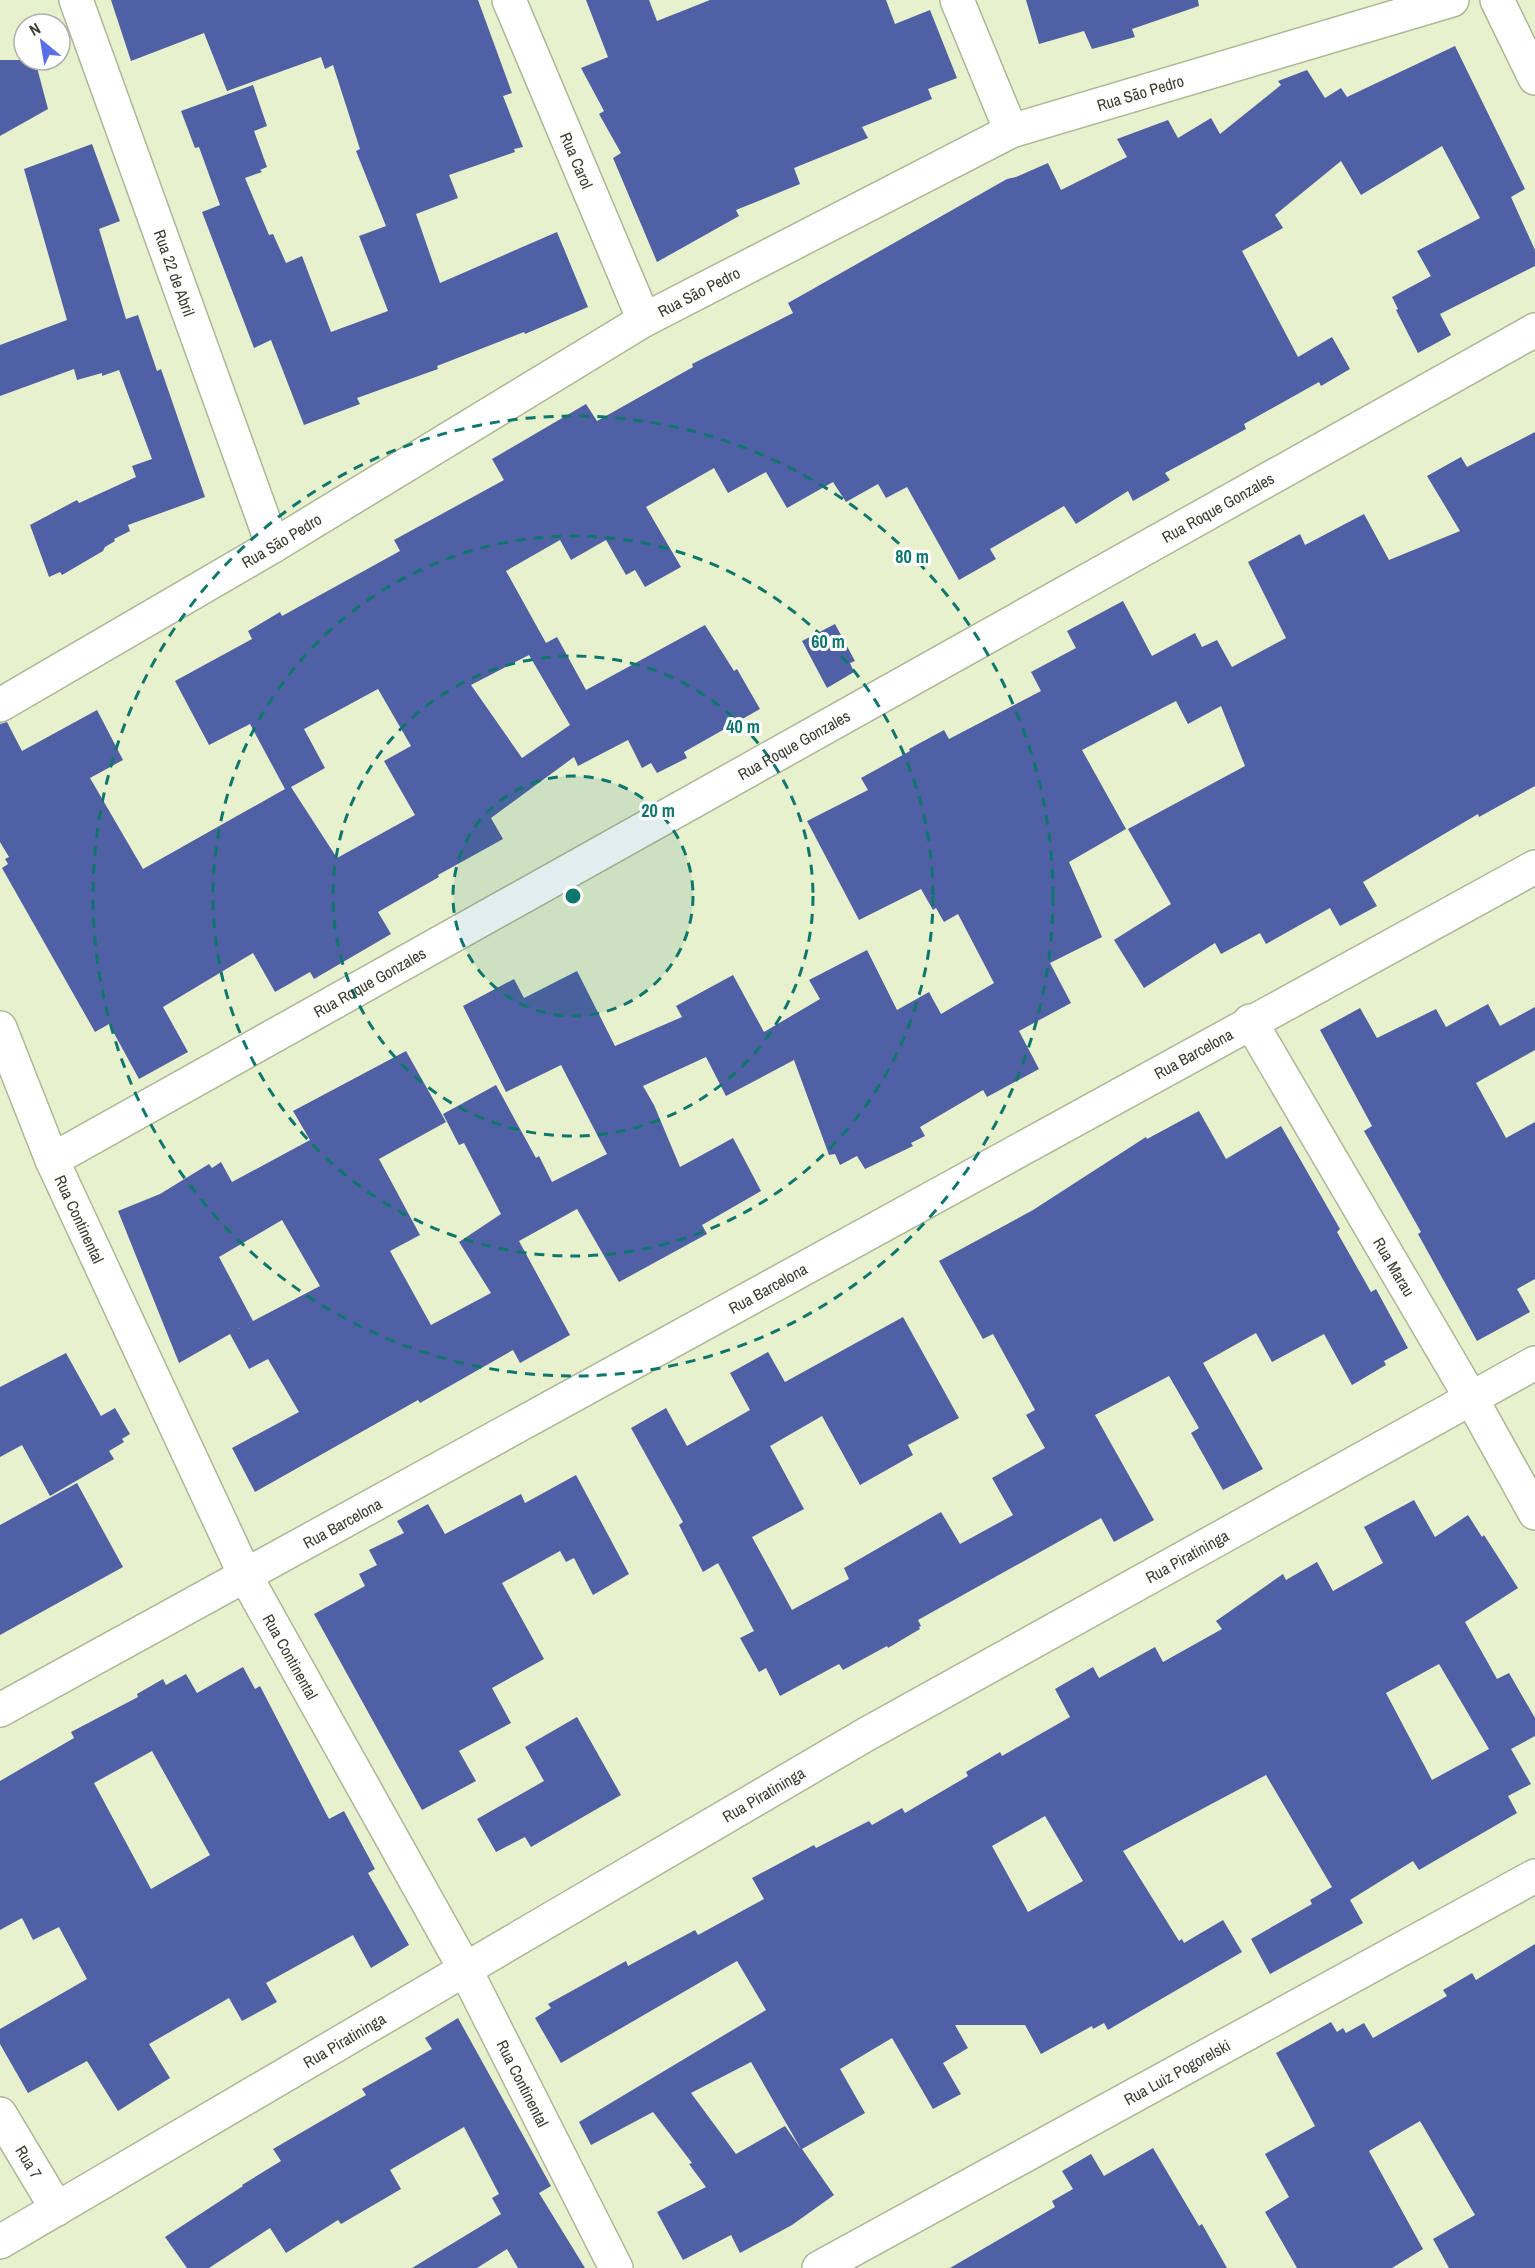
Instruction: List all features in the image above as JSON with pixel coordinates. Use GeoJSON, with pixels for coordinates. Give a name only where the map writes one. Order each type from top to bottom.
{"type":"FeatureCollection","features":[{"type":"Feature","properties":{"kind":"street","name":"Rua 22 de Abril"},"geometry":{"type":"LineString","coordinates":[[76,0],[273,546]]}},
{"type":"Feature","properties":{"kind":"street","name":"Rua Carol"},"geometry":{"type":"LineString","coordinates":[[509,0],[645,320]]}},
{"type":"Feature","properties":{"kind":"street"},"geometry":{"type":"LineString","coordinates":[[957,0],[1011,131]]}},
{"type":"Feature","properties":{"kind":"street","name":"Rua São Pedro"},"geometry":{"type":"LineString","coordinates":[[0,705],[273,546],[645,320],[1011,131],[1452,0]]}},
{"type":"Feature","properties":{"kind":"street"},"geometry":{"type":"LineString","coordinates":[[1497,0],[1535,78]]}},
{"type":"Feature","properties":{"kind":"street","name":"Rua Roque Gonzales"},"geometry":{"type":"LineString","coordinates":[[52,1160],[1535,330]]}},
{"type":"Feature","properties":{"kind":"street","name":"Rua Barcelona"},"geometry":{"type":"LineString","coordinates":[[0,1710],[246,1577],[1535,867]]}},
{"type":"Feature","properties":{"kind":"street","name":"Rua Marau"},"geometry":{"type":"LineString","coordinates":[[1250,1022],[1471,1398],[1535,1513]]}},
{"type":"Feature","properties":{"kind":"street","name":"Rua Continental"},"geometry":{"type":"LineString","coordinates":[[0,1028],[52,1160],[246,1577],[465,1969],[616,2268]]}},
{"type":"Feature","properties":{"kind":"street","name":"Rua Piratininga"},"geometry":{"type":"LineString","coordinates":[[0,2242],[865,1735],[1535,1364]]}},
{"type":"Feature","properties":{"kind":"street","name":"Rua Luiz Pogorelski"},"geometry":{"type":"LineString","coordinates":[[819,2268],[1535,1876]]}},
{"type":"Feature","properties":{"kind":"street","name":"Rua 7"},"geometry":{"type":"LineString","coordinates":[[0,2114],[57,2210]]}},
{"type":"Feature","properties":{"kind":"building"},"geometry":{"type":"Polygon","coordinates":[[[111,0],[478,0],[512,93],[503,96],[523,147],[514,149],[515,152],[449,175],[458,198],[416,214],[440,283],[557,232],[588,307],[525,334],[524,332],[437,366],[438,369],[357,398],[360,404],[304,425],[271,340],[254,348],[202,212],[220,205],[199,147],[195,148],[181,111],[253,85],[267,126],[254,131],[267,167],[260,170],[262,172],[245,178],[269,235],[273,234],[286,263],[302,256],[331,332],[388,311],[359,236],[386,226],[356,151],[360,149],[333,65],[325,69],[321,57],[227,91],[204,33],[131,61],[111,0]]]}},
{"type":"Feature","properties":{"kind":"building"},"geometry":{"type":"Polygon","coordinates":[[[586,0],[649,0],[657,21],[710,0],[886,0],[895,24],[930,10],[957,78],[928,89],[932,99],[862,127],[868,138],[794,168],[800,184],[736,210],[739,216],[657,262],[613,158],[621,153],[599,114],[604,111],[581,68],[608,57],[586,0]]]}},
{"type":"Feature","properties":{"kind":"building"},"geometry":{"type":"Polygon","coordinates":[[[1026,0],[1198,0],[1199,6],[1132,29],[1135,37],[1092,49],[1084,31],[1039,44],[1026,0]]]}},
{"type":"Feature","properties":{"kind":"building"},"geometry":{"type":"Polygon","coordinates":[[[1455,46],[1525,189],[1511,197],[1535,250],[1535,266],[1440,314],[1451,335],[1418,353],[1396,310],[1398,309],[1392,297],[1431,276],[1417,251],[1480,218],[1442,146],[1361,195],[1341,161],[1275,215],[1283,228],[1242,251],[1298,357],[1332,337],[1350,369],[1321,386],[1319,382],[1244,424],[1246,429],[1165,473],[1170,480],[1133,501],[1128,491],[1076,524],[1064,506],[990,549],[996,559],[959,580],[907,487],[886,498],[878,484],[846,502],[833,482],[787,508],[766,472],[728,493],[714,468],[646,507],[681,567],[645,587],[635,570],[626,575],[606,540],[571,560],[560,540],[506,571],[546,643],[557,637],[586,690],[705,625],[734,671],[737,669],[760,709],[684,752],[687,758],[657,773],[651,763],[642,768],[628,740],[578,766],[574,757],[491,818],[503,839],[378,912],[391,934],[314,979],[310,972],[275,992],[253,953],[163,1007],[188,1052],[139,1079],[109,1024],[95,1032],[2,868],[8,864],[5,859],[9,857],[0,842],[0,724],[7,722],[22,751],[97,710],[123,760],[90,778],[143,869],[285,789],[250,724],[209,745],[175,681],[252,639],[248,631],[280,612],[282,616],[400,551],[394,540],[504,480],[492,459],[586,404],[597,421],[693,367],[692,364],[793,313],[788,303],[1007,179],[1048,163],[1061,190],[1127,157],[1117,139],[1168,120],[1178,138],[1211,118],[1220,134],[1281,85],[1278,81],[1307,70],[1325,98],[1341,88],[1347,97],[1455,46]],[[529,655],[471,685],[522,758],[570,725],[529,655]],[[378,689],[304,729],[325,768],[291,787],[337,858],[415,815],[384,761],[411,746],[378,689]]]}},
{"type":"Feature","properties":{"kind":"building"},"geometry":{"type":"Polygon","coordinates":[[[0,60],[12,60],[12,72],[38,72],[48,109],[0,136],[0,60]]]}},
{"type":"Feature","properties":{"kind":"building"},"geometry":{"type":"Polygon","coordinates":[[[92,144],[120,221],[99,229],[126,319],[138,315],[157,371],[161,369],[205,497],[128,525],[130,531],[114,539],[115,541],[103,551],[62,575],[60,572],[49,577],[30,525],[77,500],[79,503],[136,477],[132,466],[152,459],[119,370],[102,376],[102,373],[77,380],[74,369],[0,396],[0,345],[67,320],[24,169],[92,144]]]}},
{"type":"Feature","properties":{"kind":"building"},"geometry":{"type":"Polygon","coordinates":[[[1535,432],[1535,786],[1479,817],[1478,814],[1363,882],[1377,906],[1340,926],[1330,908],[1266,944],[1260,933],[1221,954],[1215,943],[1144,988],[1114,940],[1171,904],[1128,829],[1245,766],[1221,706],[1188,724],[1176,701],[1082,750],[1126,829],[1069,862],[1102,937],[1050,963],[1071,1003],[1019,1031],[1039,1069],[987,1097],[983,1090],[920,1127],[925,1136],[911,1143],[913,1146],[865,1169],[857,1156],[840,1165],[835,1154],[829,1155],[794,1060],[726,1096],[706,1057],[643,1086],[654,1105],[680,1167],[733,1138],[761,1191],[702,1225],[707,1234],[619,1282],[577,1209],[519,1241],[570,1335],[520,1363],[513,1350],[420,1403],[418,1400],[255,1492],[232,1448],[299,1412],[268,1359],[249,1369],[230,1334],[179,1363],[118,1211],[160,1194],[209,1164],[212,1168],[221,1162],[232,1182],[310,1140],[293,1111],[406,1051],[446,1122],[379,1159],[420,1235],[390,1251],[431,1325],[491,1293],[459,1242],[501,1214],[464,1143],[459,1145],[443,1114],[496,1085],[536,1158],[539,1156],[552,1182],[607,1154],[561,1065],[506,1092],[463,1006],[514,979],[524,998],[577,971],[615,1046],[682,1017],[676,1006],[733,975],[764,1032],[820,999],[809,980],[867,950],[897,1010],[929,992],[941,1014],[994,983],[958,914],[944,922],[936,908],[933,910],[921,889],[859,920],[807,821],[868,790],[861,778],[910,751],[909,749],[944,730],[949,739],[1041,691],[1031,672],[1076,648],[1067,631],[1123,601],[1152,656],[1195,633],[1202,647],[1217,640],[1232,667],[1286,638],[1248,562],[1300,534],[1305,545],[1364,514],[1389,560],[1460,531],[1427,476],[1461,457],[1467,467],[1535,432]],[[282,1220],[219,1257],[253,1321],[238,1329],[320,1286],[282,1220]]]}},
{"type":"Feature","properties":{"kind":"building"},"geometry":{"type":"Polygon","coordinates":[[[835,624],[855,661],[850,663],[854,672],[827,688],[802,641],[835,624]]]}},
{"type":"Feature","properties":{"kind":"building"},"geometry":{"type":"Polygon","coordinates":[[[1488,1004],[1500,1026],[1535,1007],[1535,1050],[1476,1083],[1506,1138],[1535,1122],[1535,1279],[1517,1289],[1530,1312],[1477,1341],[1418,1234],[1421,1232],[1364,1131],[1372,1126],[1320,1030],[1360,1008],[1377,1038],[1436,1009],[1446,1027],[1488,1004]]]}},
{"type":"Feature","properties":{"kind":"building"},"geometry":{"type":"Polygon","coordinates":[[[1199,1111],[1226,1159],[1281,1126],[1340,1229],[1337,1232],[1371,1292],[1376,1289],[1408,1348],[1384,1361],[1386,1365],[1352,1385],[1324,1334],[1272,1362],[1256,1333],[1203,1363],[1263,1469],[1223,1490],[1191,1433],[1199,1428],[1169,1376],[1095,1415],[1154,1520],[1114,1542],[1101,1518],[918,1620],[920,1629],[888,1648],[887,1646],[843,1670],[839,1664],[780,1696],[766,1668],[759,1672],[740,1638],[754,1631],[718,1563],[703,1572],[679,1525],[683,1522],[631,1428],[666,1408],[687,1446],[750,1410],[730,1373],[768,1352],[785,1382],[903,1317],[959,1418],[908,1445],[913,1455],[860,1485],[822,1416],[770,1446],[804,1509],[752,1537],[792,1610],[849,1579],[844,1568],[941,1512],[960,1544],[1013,1515],[992,1478],[1045,1448],[1026,1415],[1035,1410],[993,1334],[983,1339],[939,1261],[1033,1210],[1146,1137],[1147,1139],[1199,1111]]]}},
{"type":"Feature","properties":{"kind":"building"},"geometry":{"type":"Polygon","coordinates":[[[66,1353],[101,1416],[115,1408],[130,1434],[122,1439],[124,1442],[109,1451],[114,1459],[50,1496],[22,1445],[0,1457],[0,1387],[66,1353]]]}},
{"type":"Feature","properties":{"kind":"building"},"geometry":{"type":"Polygon","coordinates":[[[576,1475],[629,1574],[593,1595],[574,1558],[566,1562],[560,1551],[502,1583],[544,1659],[492,1688],[511,1723],[459,1751],[476,1781],[422,1810],[314,1614],[365,1586],[359,1574],[377,1565],[369,1550],[404,1533],[397,1521],[428,1504],[445,1534],[521,1494],[525,1503],[576,1475]]]}},
{"type":"Feature","properties":{"kind":"building"},"geometry":{"type":"Polygon","coordinates":[[[77,1483],[123,1567],[0,1635],[0,1525],[77,1483]]]}},
{"type":"Feature","properties":{"kind":"building"},"geometry":{"type":"Polygon","coordinates":[[[1414,1500],[1435,1537],[1468,1515],[1482,1537],[1484,1535],[1518,1588],[1465,1622],[1497,1679],[1509,1673],[1535,1718],[1535,1736],[1511,1749],[1531,1784],[1508,1796],[1517,1813],[1419,1870],[1413,1861],[1350,1900],[1363,1923],[1270,1974],[1251,1939],[1312,1904],[1310,1900],[1332,1887],[1266,1775],[1123,1851],[1179,1941],[1182,1939],[1184,1943],[1223,1920],[1242,1952],[1108,2030],[1104,2023],[1093,2029],[1092,2026],[1041,2054],[1025,2025],[955,2025],[968,2048],[943,2063],[961,2094],[933,2109],[892,2038],[840,2069],[865,2113],[802,2149],[834,2195],[792,2225],[740,2253],[731,2235],[683,2260],[657,2212],[706,2187],[689,2164],[692,2163],[653,2112],[591,2145],[579,2122],[766,2010],[737,1961],[561,2063],[535,2018],[551,2008],[548,2004],[626,1961],[628,1966],[695,1930],[698,1935],[764,1899],[752,1878],[814,1845],[816,1848],[869,1821],[872,1825],[902,1808],[905,1813],[968,1776],[966,1772],[1000,1752],[1002,1756],[1070,1717],[1055,1689],[1093,1667],[1099,1678],[1155,1647],[1163,1662],[1222,1629],[1216,1621],[1283,1574],[1286,1580],[1317,1562],[1333,1591],[1383,1563],[1364,1527],[1414,1500]],[[1439,1664],[1386,1693],[1432,1780],[1489,1749],[1439,1664]],[[1045,1816],[992,1846],[1028,1912],[1083,1881],[1045,1816]],[[751,2062],[691,2093],[736,2154],[785,2126],[801,2149],[751,2062]]]}},
{"type":"Feature","properties":{"kind":"building"},"geometry":{"type":"Polygon","coordinates":[[[243,1667],[255,1689],[260,1686],[329,1819],[344,1811],[375,1869],[368,1873],[409,1945],[371,1968],[353,1935],[266,1983],[277,2002],[242,2021],[229,1998],[149,2044],[170,2078],[118,2111],[87,2061],[28,2093],[0,2044],[0,2029],[87,1979],[59,1927],[33,1940],[22,1918],[0,1930],[0,1781],[74,1738],[71,1732],[138,1697],[137,1694],[163,1679],[166,1685],[186,1674],[197,1693],[243,1667]],[[152,1751],[94,1783],[151,1889],[210,1855],[152,1751]]]}},
{"type":"Feature","properties":{"kind":"building"},"geometry":{"type":"Polygon","coordinates":[[[577,1717],[621,1795],[531,1847],[525,1837],[496,1852],[477,1819],[544,1781],[525,1747],[577,1717]]]}},
{"type":"Feature","properties":{"kind":"building"},"geometry":{"type":"Polygon","coordinates":[[[1535,1944],[1535,2268],[1449,2268],[1433,2239],[1475,2215],[1420,2121],[1369,2151],[1423,2249],[1392,2268],[1297,2268],[1265,2212],[1289,2197],[1265,2154],[1315,2126],[1276,2053],[1331,2022],[1337,2032],[1343,2028],[1346,2033],[1364,2023],[1373,2038],[1447,1996],[1443,1990],[1472,1973],[1476,1980],[1535,1944]]]}},
{"type":"Feature","properties":{"kind":"building"},"geometry":{"type":"Polygon","coordinates":[[[458,2018],[551,2186],[539,2193],[585,2268],[518,2268],[507,2249],[477,2268],[412,2268],[501,2214],[492,2198],[499,2194],[464,2127],[390,2170],[401,2189],[341,2224],[338,2220],[286,2253],[270,2228],[209,2268],[187,2268],[165,2237],[281,2161],[273,2149],[366,2095],[362,2089],[432,2049],[425,2038],[458,2018]]]}},
{"type":"Feature","properties":{"kind":"building"},"geometry":{"type":"Polygon","coordinates":[[[1153,2148],[1199,2226],[1202,2224],[1227,2268],[950,2268],[1055,2207],[1052,2201],[1073,2189],[1062,2171],[1091,2154],[1104,2176],[1153,2148]]]}}]}
